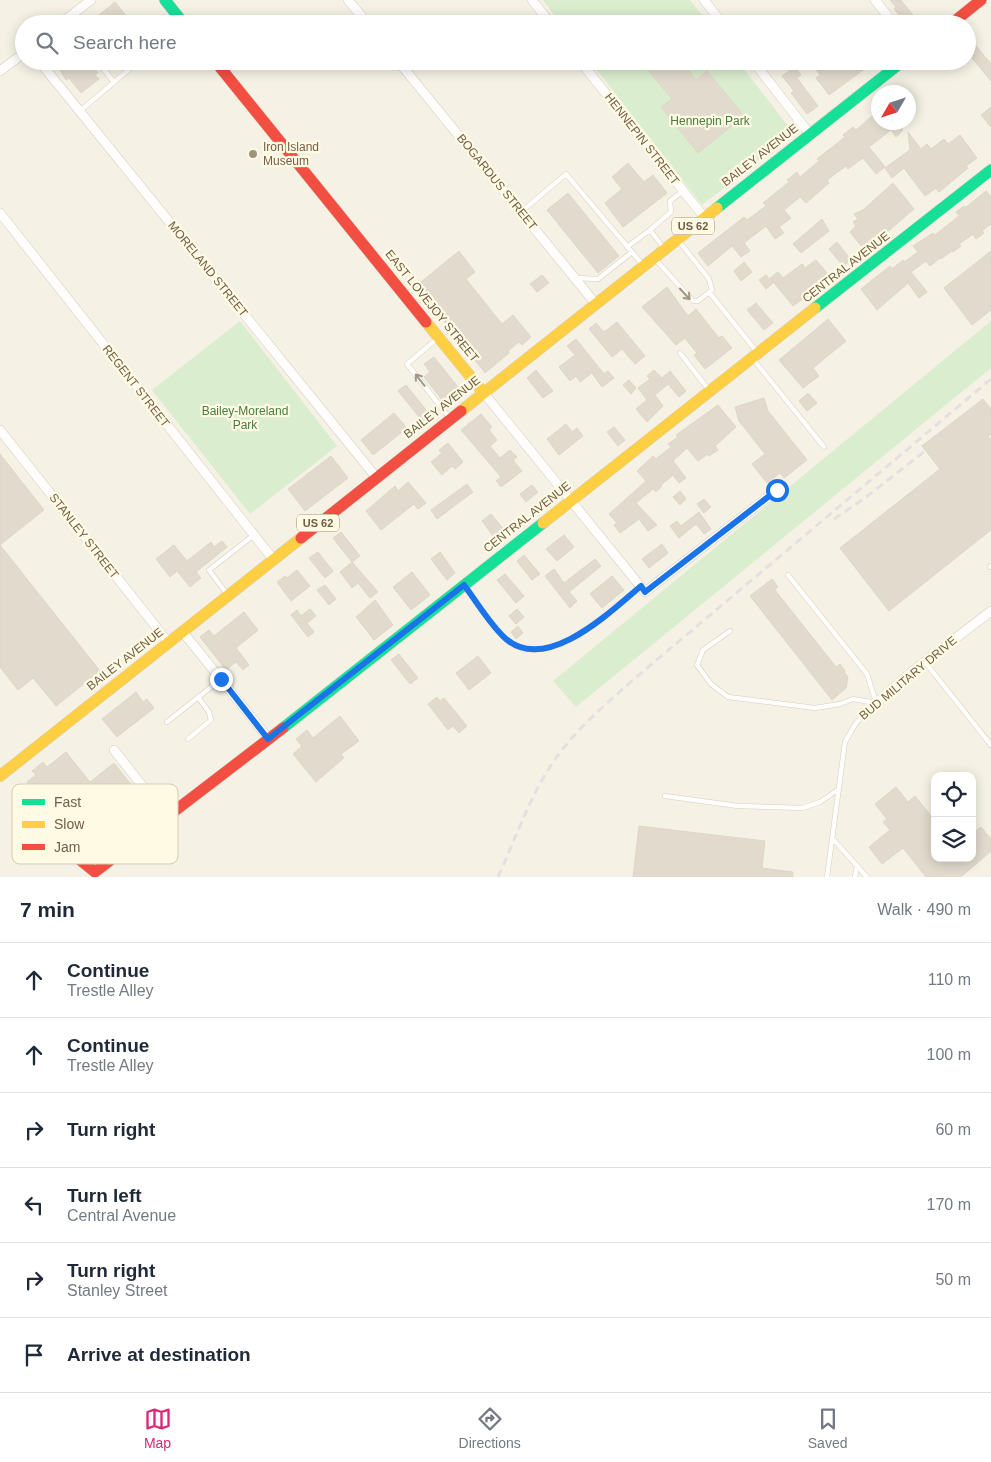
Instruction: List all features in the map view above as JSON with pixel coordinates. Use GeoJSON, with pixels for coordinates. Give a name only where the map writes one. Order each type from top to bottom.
{"type":"FeatureCollection","features":[{"type":"Feature","properties":{"kind":"street"},"geometry":{"type":"LineString","coordinates":[[71,15],[90,0]]}},
{"type":"Feature","properties":{"kind":"street"},"geometry":{"type":"LineString","coordinates":[[165,0],[177,15]]}},
{"type":"Feature","properties":{"kind":"street"},"geometry":{"type":"LineString","coordinates":[[348,0],[360,15]]}},
{"type":"Feature","properties":{"kind":"street"},"geometry":{"type":"LineString","coordinates":[[532,0],[544,15]]}},
{"type":"Feature","properties":{"kind":"street"},"geometry":{"type":"LineString","coordinates":[[704,0],[716,15]]}},
{"type":"Feature","properties":{"kind":"street"},"geometry":{"type":"LineString","coordinates":[[875,0],[887,15]]}},
{"type":"Feature","properties":{"kind":"street"},"geometry":{"type":"LineString","coordinates":[[963,15],[982,0]]}},
{"type":"Feature","properties":{"kind":"street"},"geometry":{"type":"LineString","coordinates":[[0,71],[15,60]]}},
{"type":"Feature","properties":{"kind":"street","name":"MORELAND STREET"},"geometry":{"type":"LineString","coordinates":[[46,70],[376,477]]}},
{"type":"Feature","properties":{"kind":"street","name":"EAST LOVEJOY STREET"},"geometry":{"type":"LineString","coordinates":[[222,70],[643,589]]}},
{"type":"Feature","properties":{"kind":"street","name":"BOGARDUS STREET"},"geometry":{"type":"LineString","coordinates":[[405,70],[596,303]]}},
{"type":"Feature","properties":{"kind":"street","name":"HENNEPIN STREET"},"geometry":{"type":"LineString","coordinates":[[587,70],[704,217]]}},
{"type":"Feature","properties":{"kind":"street"},"geometry":{"type":"LineString","coordinates":[[759,70],[809,134]]}},
{"type":"Feature","properties":{"kind":"street","name":"BAILEY AVENUE"},"geometry":{"type":"LineString","coordinates":[[4,772],[891,70]]}},
{"type":"Feature","properties":{"kind":"street","name":"CENTRAL AVENUE"},"geometry":{"type":"LineString","coordinates":[[178,807],[268,739],[991,170]]}},
{"type":"Feature","properties":{"kind":"street","name":"REGENT STREET"},"geometry":{"type":"LineString","coordinates":[[0,213],[273,559]]}},
{"type":"Feature","properties":{"kind":"street","name":"STANLEY STREET"},"geometry":{"type":"LineString","coordinates":[[0,430],[168,642]]}},
{"type":"Feature","properties":{"kind":"street"},"geometry":{"type":"LineString","coordinates":[[643,589],[777,490]]}},
{"type":"Feature","properties":{"kind":"street","name":"BUD MILITARY DRIVE"},"geometry":{"type":"LineString","coordinates":[[876,703],[991,611]]}},
{"type":"Feature","properties":{"kind":"street"},"geometry":{"type":"LineString","coordinates":[[182,631],[268,739]]}},
{"type":"Feature","properties":{"kind":"street"},"geometry":{"type":"LineString","coordinates":[[114,750],[141,784]]}},
{"type":"Feature","properties":{"kind":"street","name":"CENTRAL AVENUE"},"geometry":{"type":"LineString","coordinates":[[85,864],[95,872],[105,864]]}},
{"type":"Feature","properties":{"kind":"lane"},"geometry":{"type":"LineString","coordinates":[[104,70],[114,82]]}},
{"type":"Feature","properties":{"kind":"lane"},"geometry":{"type":"LineString","coordinates":[[80,111],[128,70]]}},
{"type":"Feature","properties":{"kind":"lane"},"geometry":{"type":"LineString","coordinates":[[521,212],[566,174],[643,266]]}},
{"type":"Feature","properties":{"kind":"lane"},"geometry":{"type":"LineString","coordinates":[[628,247],[671,212],[670,201],[683,191]]}},
{"type":"Feature","properties":{"kind":"lane"},"geometry":{"type":"LineString","coordinates":[[650,230],[664,248]]}},
{"type":"Feature","properties":{"kind":"lane"},"geometry":{"type":"LineString","coordinates":[[654,257],[693,301],[698,301],[712,290],[709,278],[677,239]]}},
{"type":"Feature","properties":{"kind":"lane"},"geometry":{"type":"LineString","coordinates":[[575,278],[598,279],[632,252]]}},
{"type":"Feature","properties":{"kind":"lane"},"geometry":{"type":"LineString","coordinates":[[709,292],[824,447]]}},
{"type":"Feature","properties":{"kind":"lane"},"geometry":{"type":"LineString","coordinates":[[439,337],[407,364],[450,418]]}},
{"type":"Feature","properties":{"kind":"lane"},"geometry":{"type":"LineString","coordinates":[[680,353],[710,392]]}},
{"type":"Feature","properties":{"kind":"lane"},"geometry":{"type":"LineString","coordinates":[[228,595],[209,570],[254,535]]}},
{"type":"Feature","properties":{"kind":"lane"},"geometry":{"type":"LineString","coordinates":[[730,631],[703,650],[697,665],[711,684],[728,698],[815,708],[840,704],[853,699],[876,703],[867,674],[788,575]]}},
{"type":"Feature","properties":{"kind":"lane"},"geometry":{"type":"LineString","coordinates":[[464,585],[506,639],[520,648],[536,650],[567,641],[588,630],[643,589]]}},
{"type":"Feature","properties":{"kind":"lane"},"geometry":{"type":"LineString","coordinates":[[925,662],[991,745]]}},
{"type":"Feature","properties":{"kind":"lane"},"geometry":{"type":"LineString","coordinates":[[167,722],[221,679]]}},
{"type":"Feature","properties":{"kind":"lane"},"geometry":{"type":"LineString","coordinates":[[188,739],[211,720],[209,712],[198,697]]}},
{"type":"Feature","properties":{"kind":"lane","name":"BUD MILITARY DRIVE"},"geometry":{"type":"LineString","coordinates":[[827,877],[842,754],[850,732],[856,723],[876,703]]}},
{"type":"Feature","properties":{"kind":"lane"},"geometry":{"type":"LineString","coordinates":[[665,796],[738,806],[802,808],[820,802],[839,789]]}},
{"type":"Feature","properties":{"kind":"lane"},"geometry":{"type":"LineString","coordinates":[[832,838],[866,877]]}},
{"type":"Feature","properties":{"kind":"lane"},"geometry":{"type":"LineString","coordinates":[[855,877],[857,866]]}},
{"type":"Feature","properties":{"kind":"green space"},"geometry":{"type":"Polygon","coordinates":[[[543,0],[690,0],[702,15],[554,15],[543,0]]]}},
{"type":"Feature","properties":{"kind":"green space","name":"Hennepin Park"},"geometry":{"type":"Polygon","coordinates":[[[597,70],[745,70],[794,134],[702,205],[597,70]]]}},
{"type":"Feature","properties":{"kind":"green space","name":"Bailey-Moreland Park"},"geometry":{"type":"Polygon","coordinates":[[[240,321],[337,446],[250,514],[152,390],[240,321]]]}},
{"type":"Feature","properties":{"kind":"green space"},"geometry":{"type":"Polygon","coordinates":[[[991,321],[991,368],[576,707],[553,681],[991,321]]]}},
{"type":"Feature","properties":{"kind":"building"},"geometry":{"type":"Polygon","coordinates":[[[890,0],[901,0],[913,15],[899,15],[894,9],[896,7],[890,0]]]}},
{"type":"Feature","properties":{"kind":"building"},"geometry":{"type":"Polygon","coordinates":[[[115,2],[126,15],[99,15],[115,2]]]}},
{"type":"Feature","properties":{"kind":"building"},"geometry":{"type":"Polygon","coordinates":[[[976,46],[991,64],[991,81],[976,63],[976,46]]]}},
{"type":"Feature","properties":{"kind":"building"},"geometry":{"type":"Polygon","coordinates":[[[60,70],[96,70],[98,73],[95,75],[99,79],[81,93],[69,78],[66,80],[60,70]]]}},
{"type":"Feature","properties":{"kind":"building"},"geometry":{"type":"Polygon","coordinates":[[[648,70],[688,70],[696,80],[707,71],[744,116],[698,153],[661,107],[672,99],[648,70]]]}},
{"type":"Feature","properties":{"kind":"building"},"geometry":{"type":"Polygon","coordinates":[[[791,70],[797,70],[801,75],[797,78],[818,106],[807,114],[791,93],[794,91],[782,76],[791,70]]]}},
{"type":"Feature","properties":{"kind":"building"},"geometry":{"type":"Polygon","coordinates":[[[816,70],[863,70],[829,95],[816,78],[820,75],[816,70]]]}},
{"type":"Feature","properties":{"kind":"building"},"geometry":{"type":"Polygon","coordinates":[[[991,107],[991,127],[981,115],[991,107]]]}},
{"type":"Feature","properties":{"kind":"building"},"geometry":{"type":"Polygon","coordinates":[[[871,117],[871,130],[891,130],[869,147],[885,167],[876,174],[863,158],[848,169],[846,166],[827,180],[829,183],[806,203],[800,197],[784,210],[791,218],[779,227],[784,233],[775,239],[766,226],[744,243],[750,251],[741,257],[732,246],[708,266],[698,253],[744,217],[747,220],[766,206],[763,203],[789,182],[787,180],[797,172],[800,177],[819,161],[817,159],[845,137],[843,135],[853,127],[856,130],[871,117]]]}},
{"type":"Feature","properties":{"kind":"building"},"geometry":{"type":"Polygon","coordinates":[[[891,130],[903,130],[896,137],[891,130]]]}},
{"type":"Feature","properties":{"kind":"building"},"geometry":{"type":"Polygon","coordinates":[[[908,132],[921,149],[927,144],[931,149],[944,139],[948,144],[960,135],[977,158],[939,192],[936,188],[925,196],[904,168],[892,178],[885,168],[910,150],[908,132]]]}},
{"type":"Feature","properties":{"kind":"building"},"geometry":{"type":"Polygon","coordinates":[[[628,163],[644,182],[653,175],[667,193],[623,227],[605,203],[622,189],[612,177],[628,163]]]}},
{"type":"Feature","properties":{"kind":"building"},"geometry":{"type":"Polygon","coordinates":[[[893,183],[914,209],[886,233],[874,241],[873,239],[863,248],[850,232],[856,226],[853,222],[858,219],[854,214],[863,210],[893,183]]]}},
{"type":"Feature","properties":{"kind":"building"},"geometry":{"type":"Polygon","coordinates":[[[986,191],[991,197],[991,224],[982,231],[984,233],[976,239],[973,234],[959,244],[961,246],[953,252],[940,258],[930,266],[926,261],[911,272],[927,292],[919,298],[908,283],[877,310],[861,289],[890,266],[892,269],[903,260],[904,262],[918,252],[913,246],[933,233],[935,235],[959,216],[956,212],[964,206],[965,208],[986,191]]]}},
{"type":"Feature","properties":{"kind":"building"},"geometry":{"type":"Polygon","coordinates":[[[568,193],[619,256],[598,273],[547,210],[568,193]]]}},
{"type":"Feature","properties":{"kind":"building"},"geometry":{"type":"Polygon","coordinates":[[[822,219],[829,231],[801,253],[793,244],[822,219]]]}},
{"type":"Feature","properties":{"kind":"building"},"geometry":{"type":"Polygon","coordinates":[[[837,242],[851,260],[843,266],[829,249],[837,242]]]}},
{"type":"Feature","properties":{"kind":"building"},"geometry":{"type":"Polygon","coordinates":[[[459,251],[475,272],[466,279],[502,324],[513,315],[531,337],[522,345],[519,342],[485,373],[416,286],[459,251]]]}},
{"type":"Feature","properties":{"kind":"building"},"geometry":{"type":"Polygon","coordinates":[[[991,251],[991,310],[972,325],[944,288],[991,251]]]}},
{"type":"Feature","properties":{"kind":"building"},"geometry":{"type":"Polygon","coordinates":[[[816,260],[828,274],[810,294],[793,306],[770,278],[778,272],[783,278],[802,264],[805,268],[816,260]]]}},
{"type":"Feature","properties":{"kind":"building"},"geometry":{"type":"Polygon","coordinates":[[[744,262],[752,272],[741,281],[734,271],[744,262]]]}},
{"type":"Feature","properties":{"kind":"building"},"geometry":{"type":"Polygon","coordinates":[[[542,275],[549,283],[537,292],[530,284],[542,275]]]}},
{"type":"Feature","properties":{"kind":"building"},"geometry":{"type":"Polygon","coordinates":[[[766,275],[773,283],[766,289],[759,280],[766,275]]]}},
{"type":"Feature","properties":{"kind":"building"},"geometry":{"type":"Polygon","coordinates":[[[667,287],[688,316],[696,309],[719,338],[722,336],[732,348],[705,369],[694,355],[697,353],[685,338],[676,345],[642,307],[667,287]]]}},
{"type":"Feature","properties":{"kind":"building"},"geometry":{"type":"Polygon","coordinates":[[[756,303],[773,323],[764,330],[747,310],[756,303]]]}},
{"type":"Feature","properties":{"kind":"building"},"geometry":{"type":"Polygon","coordinates":[[[828,319],[846,341],[813,368],[819,376],[803,388],[779,360],[828,319]]]}},
{"type":"Feature","properties":{"kind":"building"},"geometry":{"type":"Polygon","coordinates":[[[617,322],[645,356],[635,364],[622,349],[612,357],[589,329],[596,323],[604,332],[617,322]]]}},
{"type":"Feature","properties":{"kind":"building"},"geometry":{"type":"Polygon","coordinates":[[[576,339],[604,374],[608,371],[614,378],[602,387],[592,373],[580,382],[576,376],[570,381],[559,367],[575,355],[567,346],[576,339]]]}},
{"type":"Feature","properties":{"kind":"building"},"geometry":{"type":"Polygon","coordinates":[[[434,357],[462,392],[446,405],[424,377],[430,372],[424,364],[434,357]]]}},
{"type":"Feature","properties":{"kind":"building"},"geometry":{"type":"Polygon","coordinates":[[[536,370],[553,391],[543,398],[527,378],[536,370]]]}},
{"type":"Feature","properties":{"kind":"building"},"geometry":{"type":"Polygon","coordinates":[[[654,370],[662,378],[670,371],[686,391],[679,397],[668,384],[655,395],[663,406],[647,422],[636,409],[647,400],[638,388],[650,379],[647,376],[654,370]]]}},
{"type":"Feature","properties":{"kind":"building"},"geometry":{"type":"Polygon","coordinates":[[[629,380],[636,388],[631,394],[623,385],[629,380]]]}},
{"type":"Feature","properties":{"kind":"building"},"geometry":{"type":"Polygon","coordinates":[[[406,385],[431,416],[424,423],[398,391],[406,385]]]}},
{"type":"Feature","properties":{"kind":"building"},"geometry":{"type":"Polygon","coordinates":[[[808,393],[817,403],[807,411],[799,401],[808,393]]]}},
{"type":"Feature","properties":{"kind":"building"},"geometry":{"type":"Polygon","coordinates":[[[764,398],[768,411],[807,460],[784,478],[780,473],[767,483],[752,464],[765,454],[739,421],[735,407],[764,398]]]}},
{"type":"Feature","properties":{"kind":"building"},"geometry":{"type":"Polygon","coordinates":[[[983,399],[991,409],[991,434],[988,436],[991,440],[991,530],[889,611],[840,548],[940,469],[922,446],[983,399]]]}},
{"type":"Feature","properties":{"kind":"building"},"geometry":{"type":"Polygon","coordinates":[[[718,405],[736,427],[715,446],[718,450],[698,461],[687,448],[673,461],[686,478],[679,483],[673,475],[656,492],[653,489],[636,503],[657,525],[648,531],[639,519],[620,533],[614,525],[617,523],[609,514],[646,481],[637,471],[653,456],[656,459],[671,447],[668,444],[678,437],[676,435],[718,405]]]}},
{"type":"Feature","properties":{"kind":"building"},"geometry":{"type":"Polygon","coordinates":[[[394,413],[407,428],[373,455],[361,440],[394,413]]]}},
{"type":"Feature","properties":{"kind":"building"},"geometry":{"type":"Polygon","coordinates":[[[481,414],[492,427],[489,430],[497,440],[490,446],[500,458],[510,450],[517,457],[513,460],[522,471],[501,487],[496,481],[501,477],[461,430],[481,414]]]}},
{"type":"Feature","properties":{"kind":"building"},"geometry":{"type":"Polygon","coordinates":[[[566,424],[572,432],[577,428],[583,436],[559,455],[547,439],[566,424]]]}},
{"type":"Feature","properties":{"kind":"building"},"geometry":{"type":"Polygon","coordinates":[[[614,427],[625,440],[618,446],[607,432],[614,427]]]}},
{"type":"Feature","properties":{"kind":"building"},"geometry":{"type":"Polygon","coordinates":[[[448,443],[463,462],[455,469],[452,466],[442,475],[431,462],[442,453],[439,450],[448,443]]]}},
{"type":"Feature","properties":{"kind":"building"},"geometry":{"type":"Polygon","coordinates":[[[0,454],[44,510],[0,545],[0,454]]]}},
{"type":"Feature","properties":{"kind":"building"},"geometry":{"type":"Polygon","coordinates":[[[331,456],[348,478],[305,511],[288,489],[331,456]]]}},
{"type":"Feature","properties":{"kind":"building"},"geometry":{"type":"Polygon","coordinates":[[[408,482],[426,503],[418,509],[414,504],[381,530],[366,511],[395,486],[398,491],[408,482]]]}},
{"type":"Feature","properties":{"kind":"building"},"geometry":{"type":"Polygon","coordinates":[[[467,484],[473,492],[437,519],[431,510],[467,484]]]}},
{"type":"Feature","properties":{"kind":"building"},"geometry":{"type":"Polygon","coordinates":[[[532,485],[538,492],[526,502],[520,494],[532,485]]]}},
{"type":"Feature","properties":{"kind":"building"},"geometry":{"type":"Polygon","coordinates":[[[680,491],[686,499],[680,505],[673,497],[680,491]]]}},
{"type":"Feature","properties":{"kind":"building"},"geometry":{"type":"Polygon","coordinates":[[[704,499],[711,507],[704,513],[697,504],[704,499]]]}},
{"type":"Feature","properties":{"kind":"building"},"geometry":{"type":"Polygon","coordinates":[[[699,512],[711,529],[704,534],[696,524],[679,538],[670,526],[677,521],[681,526],[699,512]]]}},
{"type":"Feature","properties":{"kind":"building"},"geometry":{"type":"Polygon","coordinates":[[[491,514],[506,532],[496,540],[482,521],[491,514]]]}},
{"type":"Feature","properties":{"kind":"building"},"geometry":{"type":"Polygon","coordinates":[[[341,532],[360,556],[352,562],[333,538],[341,532]]]}},
{"type":"Feature","properties":{"kind":"building"},"geometry":{"type":"Polygon","coordinates":[[[564,535],[574,547],[557,561],[546,549],[564,535]]]}},
{"type":"Feature","properties":{"kind":"building"},"geometry":{"type":"Polygon","coordinates":[[[222,541],[227,547],[196,572],[201,578],[190,587],[177,571],[170,577],[156,559],[174,545],[187,561],[211,542],[214,547],[222,541]]]}},
{"type":"Feature","properties":{"kind":"building"},"geometry":{"type":"Polygon","coordinates":[[[662,544],[668,553],[649,568],[642,559],[662,544]]]}},
{"type":"Feature","properties":{"kind":"building"},"geometry":{"type":"Polygon","coordinates":[[[0,545],[100,671],[56,706],[33,678],[18,690],[0,667],[0,545]]]}},
{"type":"Feature","properties":{"kind":"building"},"geometry":{"type":"Polygon","coordinates":[[[318,552],[333,571],[325,578],[309,558],[318,552]]]}},
{"type":"Feature","properties":{"kind":"building"},"geometry":{"type":"Polygon","coordinates":[[[440,552],[455,573],[447,580],[431,559],[440,552]]]}},
{"type":"Feature","properties":{"kind":"building"},"geometry":{"type":"Polygon","coordinates":[[[524,555],[540,574],[532,580],[517,561],[524,555]]]}},
{"type":"Feature","properties":{"kind":"building"},"geometry":{"type":"Polygon","coordinates":[[[595,559],[601,566],[569,592],[577,601],[570,608],[545,576],[554,569],[564,583],[595,559]]]}},
{"type":"Feature","properties":{"kind":"building"},"geometry":{"type":"Polygon","coordinates":[[[352,562],[378,592],[370,598],[358,583],[352,588],[340,572],[352,562]]]}},
{"type":"Feature","properties":{"kind":"building"},"geometry":{"type":"Polygon","coordinates":[[[297,570],[310,586],[291,601],[277,582],[285,576],[287,578],[297,570]]]}},
{"type":"Feature","properties":{"kind":"building"},"geometry":{"type":"Polygon","coordinates":[[[412,572],[430,595],[411,610],[393,587],[412,572]]]}},
{"type":"Feature","properties":{"kind":"building"},"geometry":{"type":"Polygon","coordinates":[[[505,574],[524,596],[516,603],[497,580],[505,574]]]}},
{"type":"Feature","properties":{"kind":"building"},"geometry":{"type":"Polygon","coordinates":[[[612,576],[624,590],[602,608],[590,594],[612,576]]]}},
{"type":"Feature","properties":{"kind":"building"},"geometry":{"type":"Polygon","coordinates":[[[772,579],[778,587],[775,590],[836,667],[840,664],[848,677],[846,688],[832,700],[750,596],[772,579]]]}},
{"type":"Feature","properties":{"kind":"building"},"geometry":{"type":"Polygon","coordinates":[[[325,585],[336,599],[329,605],[317,590],[325,585]]]}},
{"type":"Feature","properties":{"kind":"building"},"geometry":{"type":"Polygon","coordinates":[[[375,600],[393,625],[374,640],[356,617],[375,600]]]}},
{"type":"Feature","properties":{"kind":"building"},"geometry":{"type":"Polygon","coordinates":[[[310,609],[316,616],[307,623],[314,632],[308,637],[291,615],[297,610],[301,616],[310,609]]]}},
{"type":"Feature","properties":{"kind":"building"},"geometry":{"type":"Polygon","coordinates":[[[517,609],[524,617],[516,624],[509,616],[517,609]]]}},
{"type":"Feature","properties":{"kind":"building"},"geometry":{"type":"Polygon","coordinates":[[[244,612],[258,630],[236,648],[249,665],[243,670],[236,662],[226,670],[200,637],[209,630],[214,636],[244,612]]]}},
{"type":"Feature","properties":{"kind":"building"},"geometry":{"type":"Polygon","coordinates":[[[518,626],[523,633],[516,639],[511,632],[518,626]]]}},
{"type":"Feature","properties":{"kind":"building"},"geometry":{"type":"Polygon","coordinates":[[[399,654],[418,678],[410,684],[391,660],[399,654]]]}},
{"type":"Feature","properties":{"kind":"building"},"geometry":{"type":"Polygon","coordinates":[[[478,656],[491,673],[469,690],[456,673],[478,656]]]}},
{"type":"Feature","properties":{"kind":"building"},"geometry":{"type":"Polygon","coordinates":[[[136,692],[143,702],[147,699],[154,708],[117,737],[102,719],[136,692]]]}},
{"type":"Feature","properties":{"kind":"building"},"geometry":{"type":"Polygon","coordinates":[[[437,697],[440,701],[444,698],[467,726],[459,733],[453,726],[448,730],[428,704],[437,697]]]}},
{"type":"Feature","properties":{"kind":"building"},"geometry":{"type":"Polygon","coordinates":[[[340,716],[359,741],[341,754],[344,758],[316,782],[293,754],[302,746],[296,739],[307,730],[313,738],[340,716]]]}},
{"type":"Feature","properties":{"kind":"building"},"geometry":{"type":"Polygon","coordinates":[[[66,752],[90,782],[114,763],[131,784],[29,784],[27,782],[36,775],[32,771],[43,762],[47,767],[66,752]]]}},
{"type":"Feature","properties":{"kind":"building"},"geometry":{"type":"Polygon","coordinates":[[[896,787],[908,802],[915,796],[931,816],[931,862],[976,862],[976,831],[981,827],[991,839],[991,851],[961,877],[926,877],[903,848],[882,864],[869,847],[890,830],[883,822],[887,819],[875,804],[896,787]]]}},
{"type":"Feature","properties":{"kind":"building"},"geometry":{"type":"Polygon","coordinates":[[[639,826],[765,841],[762,868],[793,872],[793,877],[633,877],[639,826]]]}},
{"type":"Feature","properties":{"kind":"railway"},"geometry":{"type":"LineString","coordinates":[[498,877],[528,807],[542,780],[568,742],[589,720],[634,679],[991,379]]}},
{"type":"Feature","properties":{"kind":"railway"},"geometry":{"type":"LineString","coordinates":[[834,519],[865,498],[925,451]]}},
{"type":"Feature","properties":{"kind":"traffic: fast"},"geometry":{"type":"LineString","coordinates":[[165,0],[177,15]]}},
{"type":"Feature","properties":{"kind":"traffic: fast"},"geometry":{"type":"LineString","coordinates":[[717,208],[892,70]]}},
{"type":"Feature","properties":{"kind":"traffic: fast"},"geometry":{"type":"LineString","coordinates":[[815,308],[991,170]]}},
{"type":"Feature","properties":{"kind":"traffic: fast"},"geometry":{"type":"LineString","coordinates":[[283,728],[543,523]]}},
{"type":"Feature","properties":{"kind":"traffic: slow"},"geometry":{"type":"LineString","coordinates":[[461,411],[717,208]]}},
{"type":"Feature","properties":{"kind":"traffic: slow"},"geometry":{"type":"LineString","coordinates":[[543,523],[815,308]]}},
{"type":"Feature","properties":{"kind":"traffic: slow"},"geometry":{"type":"LineString","coordinates":[[426,322],[483,392]]}},
{"type":"Feature","properties":{"kind":"traffic: slow"},"geometry":{"type":"LineString","coordinates":[[0,776],[301,538]]}},
{"type":"Feature","properties":{"kind":"traffic: jam"},"geometry":{"type":"LineString","coordinates":[[962,15],[981,0]]}},
{"type":"Feature","properties":{"kind":"traffic: jam"},"geometry":{"type":"LineString","coordinates":[[222,70],[426,322]]}},
{"type":"Feature","properties":{"kind":"traffic: jam"},"geometry":{"type":"LineString","coordinates":[[301,538],[461,411]]}},
{"type":"Feature","properties":{"kind":"traffic: jam"},"geometry":{"type":"LineString","coordinates":[[178,808],[283,728]]}},
{"type":"Feature","properties":{"kind":"traffic: jam"},"geometry":{"type":"LineString","coordinates":[[85,864],[95,872],[105,864]]}},
{"type":"Feature","properties":{"kind":"place","name":"Iron Island Museum"},"geometry":{"type":"Point","coordinates":[253,154]}},
{"type":"Feature","properties":{"kind":"route"},"geometry":{"type":"LineString","coordinates":[[221,679],[268,739],[464,585],[506,639],[520,648],[536,650],[567,641],[588,630],[641,586],[645,592],[777,490]]}}]}
